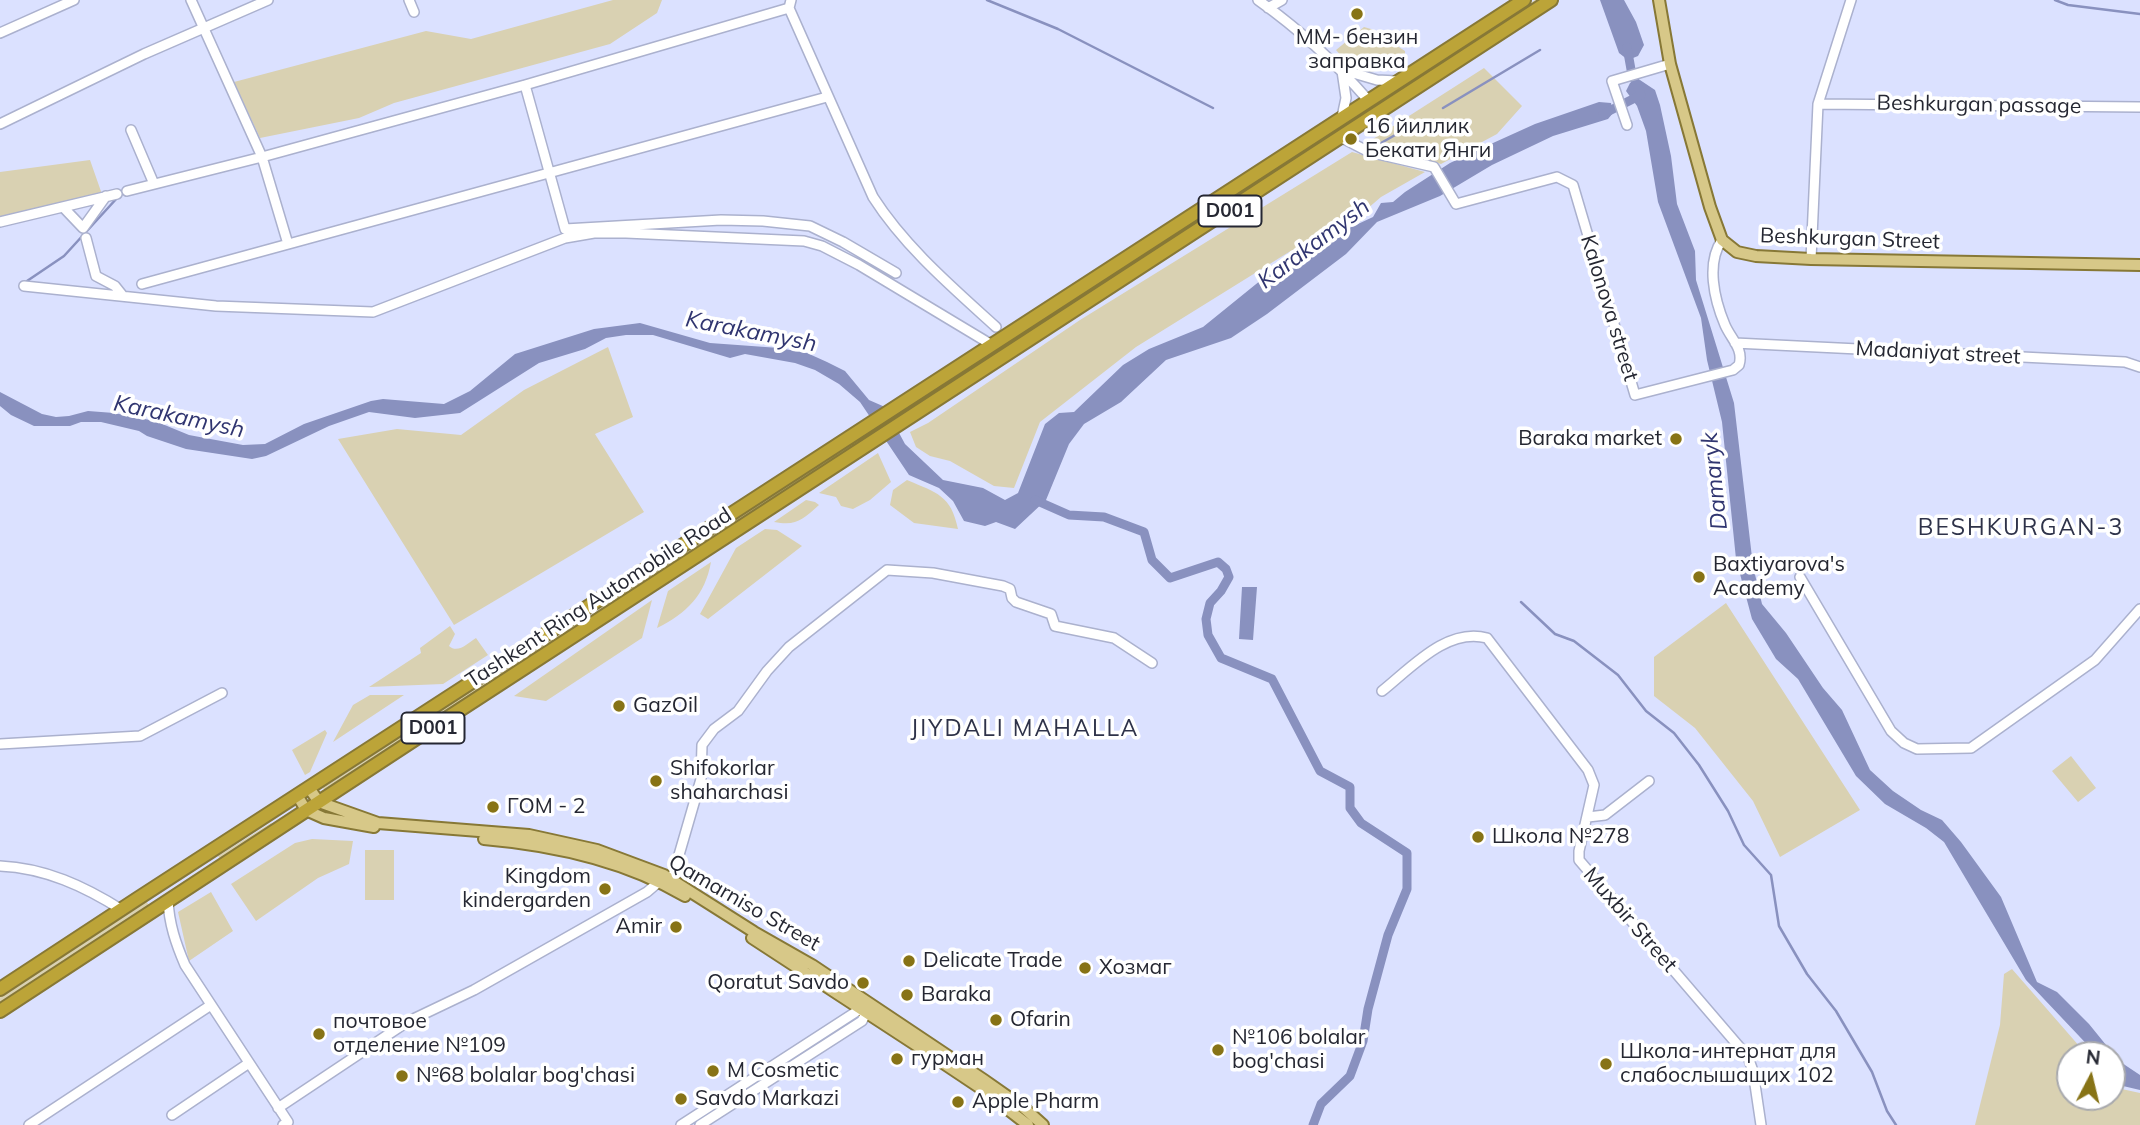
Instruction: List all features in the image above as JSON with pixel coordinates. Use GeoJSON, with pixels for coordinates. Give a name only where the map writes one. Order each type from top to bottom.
{"type":"FeatureCollection","features":[{"type":"Feature","properties":{"kind":"highway","name":"D001"},"geometry":{"type":"LineString","coordinates":[[992,345],[1524,0]]}},
{"type":"Feature","properties":{"kind":"highway","name":"D001"},"geometry":{"type":"LineString","coordinates":[[1210,224],[1551,0]]}},
{"type":"Feature","properties":{"kind":"highway"},"geometry":{"type":"LineString","coordinates":[[1368,100],[1378,114]]}},
{"type":"Feature","properties":{"kind":"highway"},"geometry":{"type":"LineString","coordinates":[[1200,208],[1210,224]]}},
{"type":"Feature","properties":{"kind":"highway","name":"Tashkent Ring Automobile Road"},"geometry":{"type":"LineString","coordinates":[[0,1011],[1210,224]]}},
{"type":"Feature","properties":{"kind":"highway","name":"Tashkent Ring Automobile Road"},"geometry":{"type":"LineString","coordinates":[[0,989],[992,345]]}},
{"type":"Feature","properties":{"kind":"highway"},"geometry":{"type":"LineString","coordinates":[[582,609],[593,626]]}},
{"type":"Feature","properties":{"kind":"highway"},"geometry":{"type":"LineString","coordinates":[[206,855],[215,870]]}},
{"type":"Feature","properties":{"kind":"highway"},"geometry":{"type":"LineString","coordinates":[[158,886],[168,900]]}},
{"type":"Feature","properties":{"kind":"main road"},"geometry":{"type":"LineString","coordinates":[[1660,2],[1670,64],[1706,196],[1722,240]]}},
{"type":"Feature","properties":{"kind":"main road","name":"Beshkurgan Street"},"geometry":{"type":"LineString","coordinates":[[1722,240],[1732,249],[1746,255],[1811,259],[2140,265]]}},
{"type":"Feature","properties":{"kind":"main road"},"geometry":{"type":"LineString","coordinates":[[303,792],[319,802]]}},
{"type":"Feature","properties":{"kind":"main road"},"geometry":{"type":"LineString","coordinates":[[303,792],[306,810]]}},
{"type":"Feature","properties":{"kind":"main road","name":"Qamarniso Street"},"geometry":{"type":"LineString","coordinates":[[319,802],[385,825],[529,835],[596,854],[666,881],[806,961],[865,1009],[1028,1125]]}},
{"type":"Feature","properties":{"kind":"main road","name":"Qamarniso Street"},"geometry":{"type":"LineString","coordinates":[[306,810],[324,818],[400,832],[526,842],[596,854]]}},
{"type":"Feature","properties":{"kind":"main road","name":"Qamarniso Street"},"geometry":{"type":"LineString","coordinates":[[865,1009],[984,1080],[1031,1113],[1043,1125]]}},
{"type":"Feature","properties":{"kind":"street"},"geometry":{"type":"LineString","coordinates":[[0,33],[74,0]]}},
{"type":"Feature","properties":{"kind":"street"},"geometry":{"type":"LineString","coordinates":[[191,0],[262,157],[288,244]]}},
{"type":"Feature","properties":{"kind":"street"},"geometry":{"type":"LineString","coordinates":[[0,124],[202,27],[268,0]]}},
{"type":"Feature","properties":{"kind":"street"},"geometry":{"type":"LineString","coordinates":[[409,0],[414,12]]}},
{"type":"Feature","properties":{"kind":"street"},"geometry":{"type":"LineString","coordinates":[[1258,0],[1275,3],[1368,100]]}},
{"type":"Feature","properties":{"kind":"street"},"geometry":{"type":"LineString","coordinates":[[1811,259],[1818,104],[1850,0]]}},
{"type":"Feature","properties":{"kind":"street"},"geometry":{"type":"LineString","coordinates":[[127,191],[525,85],[790,4],[827,97],[873,197],[885,216],[930,267],[996,327]]}},
{"type":"Feature","properties":{"kind":"street"},"geometry":{"type":"LineString","coordinates":[[1628,125],[1612,81],[1670,64]]}},
{"type":"Feature","properties":{"kind":"street"},"geometry":{"type":"LineString","coordinates":[[1341,69],[1377,80],[1398,81]]}},
{"type":"Feature","properties":{"kind":"street"},"geometry":{"type":"LineString","coordinates":[[1341,69],[1346,98],[1342,117]]}},
{"type":"Feature","properties":{"kind":"street"},"geometry":{"type":"LineString","coordinates":[[525,85],[565,229],[720,220],[810,226],[896,273]]}},
{"type":"Feature","properties":{"kind":"street"},"geometry":{"type":"LineString","coordinates":[[142,284],[827,97]]}},
{"type":"Feature","properties":{"kind":"street","name":"Beshkurgan passage"},"geometry":{"type":"LineString","coordinates":[[1818,104],[2140,107]]}},
{"type":"Feature","properties":{"kind":"street"},"geometry":{"type":"LineString","coordinates":[[131,130],[154,184]]}},
{"type":"Feature","properties":{"kind":"street","name":"Kalonova street"},"geometry":{"type":"LineString","coordinates":[[1342,138],[1369,152],[1434,167],[1455,202],[1557,177],[1573,185],[1635,395],[1733,370],[1741,360],[1740,351],[1720,311],[1712,274],[1714,251],[1722,240]]}},
{"type":"Feature","properties":{"kind":"street"},"geometry":{"type":"LineString","coordinates":[[0,222],[117,194]]}},
{"type":"Feature","properties":{"kind":"street"},"geometry":{"type":"LineString","coordinates":[[63,207],[83,228],[106,196]]}},
{"type":"Feature","properties":{"kind":"street"},"geometry":{"type":"LineString","coordinates":[[24,286],[266,310],[373,312],[565,238],[625,233],[804,241],[822,246],[859,265],[992,345]]}},
{"type":"Feature","properties":{"kind":"street"},"geometry":{"type":"LineString","coordinates":[[86,238],[96,276],[115,286],[123,296]]}},
{"type":"Feature","properties":{"kind":"street","name":"Madaniyat street"},"geometry":{"type":"LineString","coordinates":[[1735,343],[2124,362],[2140,367]]}},
{"type":"Feature","properties":{"kind":"street"},"geometry":{"type":"LineString","coordinates":[[278,1108],[407,1022],[474,990],[666,881],[701,779],[702,745],[714,729],[738,710],[789,647],[887,570],[933,573],[1003,586],[1010,589],[1016,602],[1051,614],[1055,626],[1114,638],[1152,663]]}},
{"type":"Feature","properties":{"kind":"street"},"geometry":{"type":"LineString","coordinates":[[1800,577],[1891,731],[1904,743],[1917,749],[1971,748],[2095,660],[2140,609]]}},
{"type":"Feature","properties":{"kind":"street","name":"Muxbir Street"},"geometry":{"type":"LineString","coordinates":[[1382,691],[1437,647],[1466,636],[1487,638],[1588,770],[1594,785],[1578,851],[1579,860],[1748,1057],[1753,1071],[1761,1125]]}},
{"type":"Feature","properties":{"kind":"street"},"geometry":{"type":"LineString","coordinates":[[0,744],[140,736],[222,693]]}},
{"type":"Feature","properties":{"kind":"street"},"geometry":{"type":"LineString","coordinates":[[1588,817],[1605,815],[1649,781]]}},
{"type":"Feature","properties":{"kind":"street"},"geometry":{"type":"LineString","coordinates":[[0,866],[60,877],[122,910]]}},
{"type":"Feature","properties":{"kind":"street"},"geometry":{"type":"LineString","coordinates":[[168,900],[176,944],[185,965],[288,1122],[283,1125]]}},
{"type":"Feature","properties":{"kind":"street"},"geometry":{"type":"LineString","coordinates":[[29,1125],[211,1005]]}},
{"type":"Feature","properties":{"kind":"street"},"geometry":{"type":"LineString","coordinates":[[681,1125],[865,1009]]}},
{"type":"Feature","properties":{"kind":"street"},"geometry":{"type":"LineString","coordinates":[[699,1125],[857,1024],[865,1009]]}},
{"type":"Feature","properties":{"kind":"street"},"geometry":{"type":"LineString","coordinates":[[172,1115],[249,1063]]}},
{"type":"Feature","properties":{"kind":"shaded area"},"geometry":{"type":"Polygon","coordinates":[[[613,0],[662,0],[657,13],[610,44],[394,103],[359,118],[260,138],[234,82],[426,31],[471,39],[613,0]]]}},
{"type":"Feature","properties":{"kind":"shaded area"},"geometry":{"type":"Polygon","coordinates":[[[1535,0],[1545,0],[1396,97],[1393,93],[1535,0]]]}},
{"type":"Feature","properties":{"kind":"shaded area"},"geometry":{"type":"Polygon","coordinates":[[[1364,27],[1405,51],[1407,63],[1368,72],[1345,60],[1336,50],[1364,27]]]}},
{"type":"Feature","properties":{"kind":"shaded area"},"geometry":{"type":"Polygon","coordinates":[[[1484,68],[1522,106],[1497,134],[1441,164],[1375,145],[1373,139],[1484,68]]]}},
{"type":"Feature","properties":{"kind":"shaded area"},"geometry":{"type":"Polygon","coordinates":[[[1358,114],[1361,118],[1216,212],[1214,207],[1358,114]]]}},
{"type":"Feature","properties":{"kind":"shaded area"},"geometry":{"type":"Polygon","coordinates":[[[1352,152],[1425,172],[1381,197],[1360,215],[1289,252],[1136,347],[1040,422],[1014,488],[994,486],[950,461],[930,456],[916,447],[910,432],[928,423],[1080,320],[1352,152]]]}},
{"type":"Feature","properties":{"kind":"shaded area"},"geometry":{"type":"Polygon","coordinates":[[[90,160],[104,200],[0,222],[0,172],[90,160]]]}},
{"type":"Feature","properties":{"kind":"shaded area"},"geometry":{"type":"Polygon","coordinates":[[[1189,222],[1193,227],[918,406],[914,402],[1189,222]]]}},
{"type":"Feature","properties":{"kind":"shaded area"},"geometry":{"type":"Polygon","coordinates":[[[608,347],[633,417],[595,434],[644,512],[454,625],[338,439],[397,429],[461,435],[524,390],[608,347]]]}},
{"type":"Feature","properties":{"kind":"shaded area"},"geometry":{"type":"Polygon","coordinates":[[[878,453],[891,482],[870,500],[853,509],[841,506],[836,497],[819,493],[878,453]]]}},
{"type":"Feature","properties":{"kind":"shaded area"},"geometry":{"type":"Polygon","coordinates":[[[836,454],[839,458],[601,613],[598,609],[836,454]]]}},
{"type":"Feature","properties":{"kind":"shaded area"},"geometry":{"type":"Polygon","coordinates":[[[907,480],[927,488],[947,502],[958,529],[914,523],[890,505],[893,490],[907,480]]]}},
{"type":"Feature","properties":{"kind":"shaded area"},"geometry":{"type":"Polygon","coordinates":[[[806,500],[819,505],[799,521],[774,522],[806,500]]]}},
{"type":"Feature","properties":{"kind":"shaded area"},"geometry":{"type":"Polygon","coordinates":[[[765,529],[777,530],[802,546],[708,619],[700,614],[736,548],[765,529]]]}},
{"type":"Feature","properties":{"kind":"shaded area"},"geometry":{"type":"Polygon","coordinates":[[[711,562],[704,584],[693,602],[657,628],[668,591],[711,562]]]}},
{"type":"Feature","properties":{"kind":"shaded area"},"geometry":{"type":"Polygon","coordinates":[[[652,600],[642,638],[546,701],[514,696],[652,600]]]}},
{"type":"Feature","properties":{"kind":"shaded area"},"geometry":{"type":"Polygon","coordinates":[[[1726,603],[1860,810],[1780,857],[1753,801],[1695,728],[1654,696],[1654,657],[1726,603]]]}},
{"type":"Feature","properties":{"kind":"shaded area"},"geometry":{"type":"Polygon","coordinates":[[[578,621],[581,626],[326,792],[323,788],[578,621]]]}},
{"type":"Feature","properties":{"kind":"shaded area"},"geometry":{"type":"Polygon","coordinates":[[[450,626],[455,634],[449,646],[456,649],[476,638],[488,655],[443,684],[369,687],[421,653],[420,648],[450,626]]]}},
{"type":"Feature","properties":{"kind":"shaded area"},"geometry":{"type":"Polygon","coordinates":[[[370,695],[404,695],[333,742],[353,705],[370,695]]]}},
{"type":"Feature","properties":{"kind":"shaded area"},"geometry":{"type":"Polygon","coordinates":[[[325,730],[327,733],[310,772],[305,775],[292,750],[325,730]]]}},
{"type":"Feature","properties":{"kind":"shaded area"},"geometry":{"type":"Polygon","coordinates":[[[2071,756],[2096,788],[2078,802],[2052,771],[2071,756]]]}},
{"type":"Feature","properties":{"kind":"shaded area"},"geometry":{"type":"Polygon","coordinates":[[[271,823],[274,827],[221,860],[218,856],[271,823]]]}},
{"type":"Feature","properties":{"kind":"shaded area"},"geometry":{"type":"Polygon","coordinates":[[[312,839],[353,841],[349,864],[318,878],[256,921],[231,884],[295,843],[312,839]]]}},
{"type":"Feature","properties":{"kind":"shaded area"},"geometry":{"type":"Polygon","coordinates":[[[365,850],[394,850],[394,900],[365,900],[365,850]]]}},
{"type":"Feature","properties":{"kind":"shaded area"},"geometry":{"type":"Polygon","coordinates":[[[211,892],[233,931],[189,961],[178,912],[211,892]]]}},
{"type":"Feature","properties":{"kind":"shaded area"},"geometry":{"type":"Polygon","coordinates":[[[146,901],[149,905],[0,1002],[0,996],[146,901]]]}},
{"type":"Feature","properties":{"kind":"shaded area"},"geometry":{"type":"Polygon","coordinates":[[[2012,969],[2075,1041],[2056,1041],[2056,1111],[2126,1111],[2126,1090],[2140,1093],[2140,1125],[1975,1125],[2000,1025],[2004,974],[2012,969]]]}},
{"type":"Feature","properties":{"kind":"water"},"geometry":{"type":"Polygon","coordinates":[[[1600,0],[1624,0],[1644,45],[1638,56],[1628,60],[1619,53],[1600,0]]]}},
{"type":"Feature","properties":{"kind":"water"},"geometry":{"type":"Polygon","coordinates":[[[1640,80],[1655,90],[1660,105],[1671,156],[1677,204],[1695,251],[1696,280],[1734,403],[1753,566],[1762,604],[1842,710],[1870,770],[1893,791],[1942,820],[1961,842],[2001,897],[2037,982],[2057,992],[2103,1041],[2084,1041],[2026,980],[1944,842],[1885,804],[1856,776],[1798,679],[1776,659],[1752,619],[1736,559],[1722,422],[1707,360],[1701,318],[1658,202],[1646,131],[1637,106],[1626,91],[1630,83],[1640,80]]]}},
{"type":"Feature","properties":{"kind":"water"},"geometry":{"type":"Polygon","coordinates":[[[1599,102],[1611,103],[1613,113],[1608,119],[1553,136],[1492,165],[1440,196],[1377,222],[1346,254],[1231,338],[1166,360],[1121,402],[1084,424],[1069,444],[1046,500],[1015,529],[996,522],[985,526],[964,521],[953,501],[939,488],[909,475],[860,402],[839,384],[815,370],[795,363],[745,354],[730,358],[653,335],[606,338],[585,349],[539,363],[460,413],[415,418],[369,412],[329,426],[266,456],[252,459],[186,449],[139,431],[101,422],[81,422],[70,426],[34,426],[11,415],[0,406],[0,392],[42,414],[56,417],[88,411],[114,413],[155,421],[189,435],[243,445],[265,444],[304,424],[371,401],[383,399],[444,404],[470,391],[515,354],[594,329],[640,323],[710,343],[779,348],[807,353],[827,362],[845,371],[869,400],[885,407],[905,444],[943,480],[983,488],[1005,500],[1018,493],[1045,424],[1059,413],[1074,412],[1123,365],[1149,349],[1203,327],[1266,276],[1300,253],[1308,255],[1330,237],[1373,217],[1381,203],[1393,202],[1450,163],[1535,124],[1599,102]]]}},
{"type":"Feature","properties":{"kind":"water"},"geometry":{"type":"Polygon","coordinates":[[[1242,587],[1257,587],[1253,640],[1239,639],[1242,587]]]}},
{"type":"Feature","properties":{"kind":"water"},"geometry":{"type":"Polygon","coordinates":[[[2126,1066],[2140,1075],[2140,1090],[2126,1087],[2126,1066]]]}},
{"type":"Feature","properties":{"kind":"waterway"},"geometry":{"type":"LineString","coordinates":[[987,0],[1058,29],[1213,108]]}},
{"type":"Feature","properties":{"kind":"waterway"},"geometry":{"type":"LineString","coordinates":[[2055,0],[2068,5],[2140,14]]}},
{"type":"Feature","properties":{"kind":"waterway","name":"Damaryk"},"geometry":{"type":"LineString","coordinates":[[1627,47],[1632,75],[1640,91]]}},
{"type":"Feature","properties":{"kind":"waterway"},"geometry":{"type":"LineString","coordinates":[[1443,108],[1540,50]]}},
{"type":"Feature","properties":{"kind":"waterway","name":"Karakamysh"},"geometry":{"type":"LineString","coordinates":[[1603,114],[1641,95]]}},
{"type":"Feature","properties":{"kind":"waterway"},"geometry":{"type":"LineString","coordinates":[[1381,143],[1420,121]]}},
{"type":"Feature","properties":{"kind":"waterway"},"geometry":{"type":"LineString","coordinates":[[27,281],[64,256],[118,197]]}},
{"type":"Feature","properties":{"kind":"waterway"},"geometry":{"type":"LineString","coordinates":[[1035,500],[1069,515],[1104,517],[1144,532],[1152,560],[1170,578],[1218,562],[1226,569],[1229,577],[1210,603],[1206,619],[1208,635],[1221,658],[1272,679],[1320,771],[1350,787],[1350,808],[1361,823],[1407,853],[1407,889],[1388,935],[1368,1009],[1363,1041],[1350,1076],[1321,1104],[1313,1125]]}},
{"type":"Feature","properties":{"kind":"waterway"},"geometry":{"type":"LineString","coordinates":[[1521,602],[1555,634],[1574,641],[1618,675],[1646,711],[1674,733],[1699,765],[1728,811],[1744,845],[1771,875],[1779,926],[1807,974],[1836,1011],[1872,1072],[1887,1111],[1896,1125]]}},
{"type":"Feature","properties":{"kind":"place","name":"ММ- бензин заправка"},"geometry":{"type":"Point","coordinates":[1357,14]}},
{"type":"Feature","properties":{"kind":"place","name":"16 йиллик Бекати Янги"},"geometry":{"type":"Point","coordinates":[1351,139]}},
{"type":"Feature","properties":{"kind":"place","name":"Baraka market"},"geometry":{"type":"Point","coordinates":[1676,439]}},
{"type":"Feature","properties":{"kind":"place","name":"Baxtiyarova's Academy"},"geometry":{"type":"Point","coordinates":[1699,577]}},
{"type":"Feature","properties":{"kind":"place","name":"GazOil"},"geometry":{"type":"Point","coordinates":[619,706]}},
{"type":"Feature","properties":{"kind":"place","name":"Shifokorlar shaharchasi"},"geometry":{"type":"Point","coordinates":[656,781]}},
{"type":"Feature","properties":{"kind":"place","name":"ГОМ - 2"},"geometry":{"type":"Point","coordinates":[493,807]}},
{"type":"Feature","properties":{"kind":"place","name":"Школа №278"},"geometry":{"type":"Point","coordinates":[1478,837]}},
{"type":"Feature","properties":{"kind":"place","name":"Kingdom kindergarden"},"geometry":{"type":"Point","coordinates":[605,889]}},
{"type":"Feature","properties":{"kind":"place","name":"Amir"},"geometry":{"type":"Point","coordinates":[676,927]}},
{"type":"Feature","properties":{"kind":"place","name":"Delicate Trade"},"geometry":{"type":"Point","coordinates":[909,961]}},
{"type":"Feature","properties":{"kind":"place","name":"Хозмаг"},"geometry":{"type":"Point","coordinates":[1085,968]}},
{"type":"Feature","properties":{"kind":"place","name":"Qoratut Savdo"},"geometry":{"type":"Point","coordinates":[863,983]}},
{"type":"Feature","properties":{"kind":"place","name":"Baraka"},"geometry":{"type":"Point","coordinates":[907,995]}},
{"type":"Feature","properties":{"kind":"place","name":"Ofarin"},"geometry":{"type":"Point","coordinates":[996,1020]}},
{"type":"Feature","properties":{"kind":"place","name":"почтовое отделение №109"},"geometry":{"type":"Point","coordinates":[319,1034]}},
{"type":"Feature","properties":{"kind":"place","name":"№106 bolalar bog'chasi"},"geometry":{"type":"Point","coordinates":[1218,1050]}},
{"type":"Feature","properties":{"kind":"place","name":"гурман"},"geometry":{"type":"Point","coordinates":[897,1059]}},
{"type":"Feature","properties":{"kind":"place","name":"Школа-интернат для слабослышащих 102"},"geometry":{"type":"Point","coordinates":[1606,1064]}},
{"type":"Feature","properties":{"kind":"place","name":"M Cosmetic"},"geometry":{"type":"Point","coordinates":[713,1071]}},
{"type":"Feature","properties":{"kind":"place","name":"№68 bolalar bog'chasi"},"geometry":{"type":"Point","coordinates":[402,1076]}},
{"type":"Feature","properties":{"kind":"place","name":"Savdo Markazi"},"geometry":{"type":"Point","coordinates":[681,1099]}},
{"type":"Feature","properties":{"kind":"place","name":"Apple Pharm"},"geometry":{"type":"Point","coordinates":[958,1102]}},
{"type":"Feature","properties":{"kind":"district","name":"BESHKURGAN-3"},"geometry":{"type":"Point","coordinates":[2021,528]}},
{"type":"Feature","properties":{"kind":"district","name":"JIYDALI MAHALLA"},"geometry":{"type":"Point","coordinates":[1025,729]}}]}
